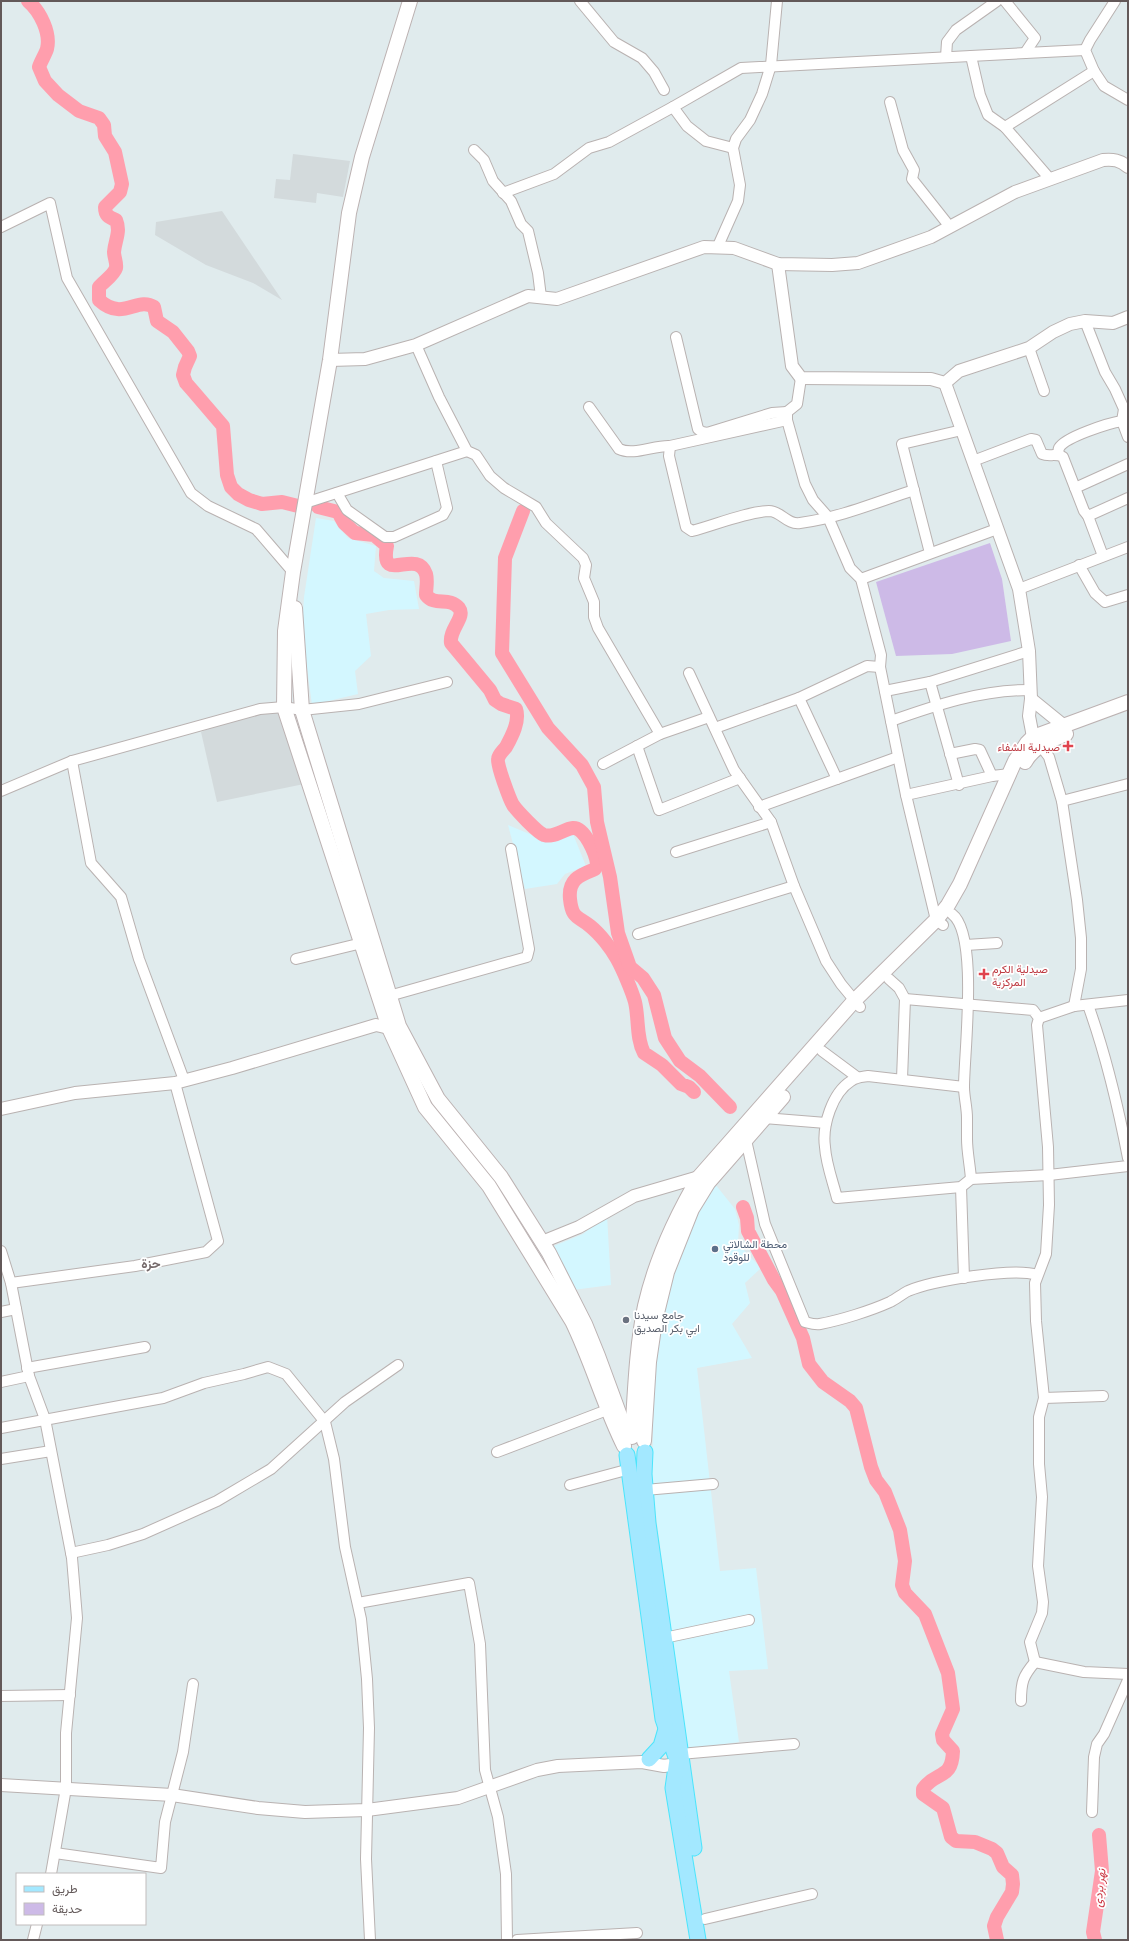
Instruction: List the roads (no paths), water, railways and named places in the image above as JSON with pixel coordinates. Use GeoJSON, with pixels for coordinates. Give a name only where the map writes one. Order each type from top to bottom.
{"type":"FeatureCollection","features":[{"type":"Feature","properties":{"kind":"main road"},"geometry":{"type":"LineString","coordinates":[[410,1],[362,157],[351,206],[330,360],[293,572],[285,631],[284,707],[389,1021],[425,1107],[489,1186],[572,1321],[583,1344],[607,1410],[633,1448]]}},
{"type":"Feature","properties":{"kind":"main road"},"geometry":{"type":"LineString","coordinates":[[293,572],[302,710],[389,996],[389,1021],[438,1099],[501,1177],[542,1242],[585,1324],[633,1448],[645,1490],[679,1759],[682,1807],[698,1940]]}},
{"type":"Feature","properties":{"kind":"main road"},"geometry":{"type":"LineString","coordinates":[[679,1759],[666,1729],[633,1448],[639,1350],[645,1306],[657,1268],[684,1203],[699,1177],[857,1004],[943,920],[948,905],[960,884],[1021,752],[1063,726],[1128,702]]}},
{"type":"Feature","properties":{"kind":"main road"},"geometry":{"type":"LineString","coordinates":[[633,1448],[655,1321],[667,1272],[692,1209],[708,1183],[822,1051],[857,1004],[889,979],[943,920],[970,884],[1026,760],[1037,741],[1128,710]]}},
{"type":"Feature","properties":{"kind":"main road"},"geometry":{"type":"LineString","coordinates":[[645,1761],[660,1746],[666,1729]]}},
{"type":"Feature","properties":{"kind":"main road"},"geometry":{"type":"LineString","coordinates":[[682,1807],[708,1940]]}},
{"type":"Feature","properties":{"kind":"street"},"geometry":{"type":"LineString","coordinates":[[580,1],[614,42],[642,58],[654,72],[664,90]]}},
{"type":"Feature","properties":{"kind":"street"},"geometry":{"type":"LineString","coordinates":[[718,246],[738,201],[740,185],[733,148],[736,139],[750,120],[762,94],[771,65],[777,1]]}},
{"type":"Feature","properties":{"kind":"street"},"geometry":{"type":"LineString","coordinates":[[946,57],[947,42],[956,30],[997,1]]}},
{"type":"Feature","properties":{"kind":"street"},"geometry":{"type":"LineString","coordinates":[[1005,1],[1035,38],[1025,53]]}},
{"type":"Feature","properties":{"kind":"street"},"geometry":{"type":"LineString","coordinates":[[1115,1],[1085,50],[1094,71],[1104,86],[1128,100]]}},
{"type":"Feature","properties":{"kind":"street"},"geometry":{"type":"LineString","coordinates":[[503,194],[554,174],[589,148],[609,142],[741,68],[771,65],[1085,50]]}},
{"type":"Feature","properties":{"kind":"street"},"geometry":{"type":"LineString","coordinates":[[971,56],[980,95],[988,115],[1005,127],[1050,180]]}},
{"type":"Feature","properties":{"kind":"street"},"geometry":{"type":"LineString","coordinates":[[1005,127],[1094,71]]}},
{"type":"Feature","properties":{"kind":"street"},"geometry":{"type":"LineString","coordinates":[[890,102],[903,150],[914,170],[912,179],[950,227]]}},
{"type":"Feature","properties":{"kind":"street"},"geometry":{"type":"LineString","coordinates":[[673,107],[687,126],[706,141],[733,148]]}},
{"type":"Feature","properties":{"kind":"street"},"geometry":{"type":"LineString","coordinates":[[474,150],[484,160],[493,181],[503,194],[511,201],[521,224],[528,231],[538,273],[541,297]]}},
{"type":"Feature","properties":{"kind":"street"},"geometry":{"type":"LineString","coordinates":[[330,360],[364,359],[416,345],[528,296],[557,299],[698,249],[718,246],[734,248],[778,264],[832,265],[858,263],[931,237],[1016,192],[1104,160],[1114,159],[1124,163],[1128,167]]}},
{"type":"Feature","properties":{"kind":"street"},"geometry":{"type":"LineString","coordinates":[[1,227],[50,204],[67,278],[191,493],[208,506],[256,529],[293,572]]}},
{"type":"Feature","properties":{"kind":"street"},"geometry":{"type":"LineString","coordinates":[[589,407],[619,449],[626,452],[662,445],[670,446],[787,416],[797,404],[801,378],[792,366],[778,264]]}},
{"type":"Feature","properties":{"kind":"street"},"geometry":{"type":"LineString","coordinates":[[945,383],[959,371],[1029,348],[1053,332],[1070,324],[1086,321],[1114,323],[1128,317]]}},
{"type":"Feature","properties":{"kind":"street"},"geometry":{"type":"LineString","coordinates":[[1086,321],[1105,372],[1124,409],[1122,421],[1128,437]]}},
{"type":"Feature","properties":{"kind":"street"},"geometry":{"type":"LineString","coordinates":[[676,337],[698,429],[702,432],[707,433],[772,413],[787,416]]}},
{"type":"Feature","properties":{"kind":"street"},"geometry":{"type":"LineString","coordinates":[[416,345],[439,397],[467,450],[476,455],[490,476],[504,488],[536,507],[546,523],[582,558],[586,565],[584,578],[594,602],[594,617],[598,628],[660,734]]}},
{"type":"Feature","properties":{"kind":"street"},"geometry":{"type":"LineString","coordinates":[[1029,348],[1044,391]]}},
{"type":"Feature","properties":{"kind":"street"},"geometry":{"type":"LineString","coordinates":[[801,378],[932,379],[945,383]]}},
{"type":"Feature","properties":{"kind":"street"},"geometry":{"type":"LineString","coordinates":[[945,383],[1019,588],[1029,651],[1029,716],[1037,741],[1049,757],[1062,801],[1078,900],[1081,938],[1081,969],[1074,1006]]}},
{"type":"Feature","properties":{"kind":"street"},"geometry":{"type":"LineString","coordinates":[[787,416],[805,484],[813,500],[828,517],[850,568],[861,579],[881,655],[880,667],[906,795],[943,920],[957,918],[961,925],[966,945],[968,1005],[964,1087],[971,1178]]}},
{"type":"Feature","properties":{"kind":"street"},"geometry":{"type":"LineString","coordinates":[[1058,454],[1059,448],[1067,441],[1112,423],[1122,421]]}},
{"type":"Feature","properties":{"kind":"street"},"geometry":{"type":"LineString","coordinates":[[930,553],[902,444],[962,430]]}},
{"type":"Feature","properties":{"kind":"street"},"geometry":{"type":"LineString","coordinates":[[973,461],[1031,439],[1036,440],[1042,454],[1047,456],[1058,454],[1063,457],[1103,556]]}},
{"type":"Feature","properties":{"kind":"street"},"geometry":{"type":"LineString","coordinates":[[670,446],[669,456],[686,527],[692,531],[751,514],[770,511],[778,513],[787,521],[798,523],[828,517],[914,490]]}},
{"type":"Feature","properties":{"kind":"street"},"geometry":{"type":"LineString","coordinates":[[305,504],[467,450]]}},
{"type":"Feature","properties":{"kind":"street"},"geometry":{"type":"LineString","coordinates":[[337,493],[347,510],[384,537],[394,538],[443,515],[447,508],[436,461]]}},
{"type":"Feature","properties":{"kind":"street"},"geometry":{"type":"LineString","coordinates":[[1075,488],[1128,464]]}},
{"type":"Feature","properties":{"kind":"street"},"geometry":{"type":"LineString","coordinates":[[1088,516],[1128,498]]}},
{"type":"Feature","properties":{"kind":"street"},"geometry":{"type":"LineString","coordinates":[[861,579],[997,529]]}},
{"type":"Feature","properties":{"kind":"street"},"geometry":{"type":"LineString","coordinates":[[1019,588],[1128,547]]}},
{"type":"Feature","properties":{"kind":"street"},"geometry":{"type":"LineString","coordinates":[[1079,565],[1095,593],[1105,602],[1128,595]]}},
{"type":"Feature","properties":{"kind":"street"},"geometry":{"type":"LineString","coordinates":[[885,691],[930,682],[1029,651]]}},
{"type":"Feature","properties":{"kind":"street"},"geometry":{"type":"LineString","coordinates":[[715,728],[799,698],[867,666],[880,667]]}},
{"type":"Feature","properties":{"kind":"street"},"geometry":{"type":"LineString","coordinates":[[689,673],[734,770],[771,822],[794,886],[826,961],[857,1004]]}},
{"type":"Feature","properties":{"kind":"street"},"geometry":{"type":"LineString","coordinates":[[1,791],[72,761],[260,709],[284,707],[302,710],[359,704],[447,682]]}},
{"type":"Feature","properties":{"kind":"street"},"geometry":{"type":"LineString","coordinates":[[930,682],[959,784]]}},
{"type":"Feature","properties":{"kind":"street"},"geometry":{"type":"LineString","coordinates":[[891,721],[936,706],[980,694],[1008,690],[1030,694],[1063,726]]}},
{"type":"Feature","properties":{"kind":"street"},"geometry":{"type":"LineString","coordinates":[[799,698],[837,779]]}},
{"type":"Feature","properties":{"kind":"street"},"geometry":{"type":"LineString","coordinates":[[603,764],[660,734],[709,717]]}},
{"type":"Feature","properties":{"kind":"street"},"geometry":{"type":"LineString","coordinates":[[637,746],[659,810],[740,778]]}},
{"type":"Feature","properties":{"kind":"street"},"geometry":{"type":"LineString","coordinates":[[950,754],[975,749],[980,750],[992,776]]}},
{"type":"Feature","properties":{"kind":"street"},"geometry":{"type":"LineString","coordinates":[[760,807],[898,757]]}},
{"type":"Feature","properties":{"kind":"street"},"geometry":{"type":"LineString","coordinates":[[11,1283],[142,1265],[206,1252],[218,1241],[180,1082],[139,959],[121,897],[91,863],[72,761]]}},
{"type":"Feature","properties":{"kind":"street"},"geometry":{"type":"LineString","coordinates":[[906,795],[992,776],[1010,774]]}},
{"type":"Feature","properties":{"kind":"street"},"geometry":{"type":"LineString","coordinates":[[1062,801],[1128,784]]}},
{"type":"Feature","properties":{"kind":"street"},"geometry":{"type":"LineString","coordinates":[[676,852],[771,822]]}},
{"type":"Feature","properties":{"kind":"street"},"geometry":{"type":"LineString","coordinates":[[389,996],[527,957],[530,950],[511,849]]}},
{"type":"Feature","properties":{"kind":"street"},"geometry":{"type":"LineString","coordinates":[[638,934],[794,886]]}},
{"type":"Feature","properties":{"kind":"street"},"geometry":{"type":"LineString","coordinates":[[296,959],[362,943]]}},
{"type":"Feature","properties":{"kind":"street"},"geometry":{"type":"LineString","coordinates":[[966,945],[997,943]]}},
{"type":"Feature","properties":{"kind":"street"},"geometry":{"type":"LineString","coordinates":[[889,979],[899,988],[905,999],[902,1079]]}},
{"type":"Feature","properties":{"kind":"street"},"geometry":{"type":"LineString","coordinates":[[905,999],[1033,1010],[1039,1018]]}},
{"type":"Feature","properties":{"kind":"street"},"geometry":{"type":"LineString","coordinates":[[1039,1018],[1074,1006],[1128,1000]]}},
{"type":"Feature","properties":{"kind":"street"},"geometry":{"type":"LineString","coordinates":[[1088,1005],[1104,1049],[1119,1110],[1128,1158]]}},
{"type":"Feature","properties":{"kind":"street"},"geometry":{"type":"LineString","coordinates":[[1035,1662],[1030,1642],[1042,1613],[1043,1602],[1038,1566],[1042,1497],[1039,1464],[1039,1417],[1044,1398],[1036,1321],[1035,1283],[1037,1274],[1046,1254],[1048,1233],[1049,1175],[1037,1025],[1039,1018]]}},
{"type":"Feature","properties":{"kind":"street"},"geometry":{"type":"LineString","coordinates":[[1,1109],[75,1093],[180,1082],[389,1021]]}},
{"type":"Feature","properties":{"kind":"street"},"geometry":{"type":"LineString","coordinates":[[822,1051],[858,1077]]}},
{"type":"Feature","properties":{"kind":"street"},"geometry":{"type":"LineString","coordinates":[[964,1087],[868,1076],[858,1077],[848,1084],[838,1095],[826,1123],[825,1148],[837,1198],[961,1187],[971,1178],[1049,1175],[1128,1166]]}},
{"type":"Feature","properties":{"kind":"street"},"geometry":{"type":"LineString","coordinates":[[764,1118],[826,1123]]}},
{"type":"Feature","properties":{"kind":"street"},"geometry":{"type":"LineString","coordinates":[[746,1140],[765,1224],[805,1322],[818,1324],[890,1302],[908,1291],[928,1284],[964,1278],[1021,1272],[1037,1274]]}},
{"type":"Feature","properties":{"kind":"street"},"geometry":{"type":"LineString","coordinates":[[542,1242],[579,1227],[634,1196],[699,1177]]}},
{"type":"Feature","properties":{"kind":"street"},"geometry":{"type":"LineString","coordinates":[[961,1187],[964,1278]]}},
{"type":"Feature","properties":{"kind":"street"},"geometry":{"type":"LineString","coordinates":[[1,1251],[11,1283],[28,1372],[45,1419],[71,1552],[77,1618],[66,1733],[66,1788],[56,1853],[51,1873]]}},
{"type":"Feature","properties":{"kind":"street"},"geometry":{"type":"LineString","coordinates":[[1,1312],[16,1309]]}},
{"type":"Feature","properties":{"kind":"street"},"geometry":{"type":"LineString","coordinates":[[1,1382],[28,1372],[145,1347]]}},
{"type":"Feature","properties":{"kind":"street"},"geometry":{"type":"LineString","coordinates":[[71,1552],[108,1545],[143,1534],[217,1501],[271,1469],[325,1422],[345,1402],[398,1365]]}},
{"type":"Feature","properties":{"kind":"street"},"geometry":{"type":"LineString","coordinates":[[1,1428],[163,1398],[204,1383],[268,1367],[286,1374],[325,1422],[334,1459],[345,1547],[361,1620],[369,1728],[366,1859],[370,1940]]}},
{"type":"Feature","properties":{"kind":"street"},"geometry":{"type":"LineString","coordinates":[[1044,1398],[1103,1396]]}},
{"type":"Feature","properties":{"kind":"street"},"geometry":{"type":"LineString","coordinates":[[497,1452],[607,1410]]}},
{"type":"Feature","properties":{"kind":"street"},"geometry":{"type":"LineString","coordinates":[[570,1485],[633,1448]]}},
{"type":"Feature","properties":{"kind":"street"},"geometry":{"type":"LineString","coordinates":[[1,1459],[51,1451]]}},
{"type":"Feature","properties":{"kind":"street"},"geometry":{"type":"LineString","coordinates":[[645,1490],[713,1484]]}},
{"type":"Feature","properties":{"kind":"street"},"geometry":{"type":"LineString","coordinates":[[358,1603],[469,1583],[480,1644],[483,1736],[489,1787],[498,1817],[503,1843],[506,1874],[507,1940]]}},
{"type":"Feature","properties":{"kind":"street"},"geometry":{"type":"LineString","coordinates":[[664,1638],[749,1620]]}},
{"type":"Feature","properties":{"kind":"street"},"geometry":{"type":"LineString","coordinates":[[1035,1662],[1077,1671],[1128,1674]]}},
{"type":"Feature","properties":{"kind":"street"},"geometry":{"type":"LineString","coordinates":[[1021,1701],[1023,1678],[1035,1662]]}},
{"type":"Feature","properties":{"kind":"street"},"geometry":{"type":"LineString","coordinates":[[1092,1812],[1094,1756],[1097,1744],[1104,1734],[1128,1680]]}},
{"type":"Feature","properties":{"kind":"street"},"geometry":{"type":"LineString","coordinates":[[56,1853],[161,1868],[166,1822],[183,1752],[193,1684]]}},
{"type":"Feature","properties":{"kind":"street"},"geometry":{"type":"LineString","coordinates":[[1,1696],[70,1695]]}},
{"type":"Feature","properties":{"kind":"street"},"geometry":{"type":"LineString","coordinates":[[1,1785],[172,1795],[258,1808],[305,1812],[367,1810],[458,1798],[547,1768],[679,1759],[794,1744]]}},
{"type":"Feature","properties":{"kind":"street"},"geometry":{"type":"LineString","coordinates":[[704,1919],[812,1894]]}},
{"type":"Feature","properties":{"kind":"street"},"geometry":{"type":"LineString","coordinates":[[33,1940],[37,1925]]}},
{"type":"Feature","properties":{"kind":"street"},"geometry":{"type":"LineString","coordinates":[[517,1940],[637,1933]]}},
{"type":"Feature","properties":{"kind":"waterway"},"geometry":{"type":"LineString","coordinates":[[28,1],[37,10],[46,29],[48,43],[47,49],[39,67],[45,81],[58,95],[79,111],[99,118],[104,125],[105,136],[115,152],[122,184],[120,192],[105,207],[106,214],[116,220],[118,228],[114,252],[116,268],[111,276],[99,287],[99,300],[115,309],[122,309],[142,304],[148,304],[154,307],[157,321],[173,332],[188,351],[190,356],[183,375],[186,383],[223,426],[227,475],[231,487],[238,494],[249,500],[262,504],[282,502],[298,506]]}},
{"type":"Feature","properties":{"kind":"waterway"},"geometry":{"type":"LineString","coordinates":[[318,507],[338,512],[344,523],[355,533],[374,535],[387,546],[386,558],[388,563],[393,565],[415,564],[421,567],[427,577],[426,595],[430,599],[455,604],[459,608],[461,612],[452,633],[451,643],[490,690],[495,700],[501,704],[516,709],[517,718],[515,728],[511,738],[498,759],[501,774],[511,802],[528,822],[544,835],[548,836],[573,828],[582,832],[586,837],[595,854],[597,864],[595,869],[584,873],[573,882],[570,892],[572,910],[576,916],[594,929],[612,950],[630,986],[635,1002],[641,1047],[644,1053],[662,1065],[681,1084],[689,1087],[694,1092]]}},
{"type":"Feature","properties":{"kind":"waterway"},"geometry":{"type":"LineString","coordinates":[[523,511],[505,558],[502,653],[548,728],[582,765],[594,787],[597,822],[610,877],[618,933],[630,967],[643,978],[654,995],[665,1038],[680,1061],[700,1076],[730,1107]]}},
{"type":"Feature","properties":{"kind":"waterway"},"geometry":{"type":"LineString","coordinates":[[743,1207],[747,1218],[748,1231],[774,1280],[782,1291],[803,1338],[809,1364],[823,1382],[850,1401],[856,1408],[871,1467],[876,1480],[885,1492],[900,1530],[905,1561],[902,1585],[905,1593],[925,1614],[948,1673],[953,1709],[942,1734],[943,1740],[953,1751],[950,1767],[928,1783],[923,1789],[923,1794],[943,1808],[951,1837],[956,1841],[975,1842],[992,1849],[997,1853],[1003,1867],[1012,1875],[1012,1892],[997,1917],[994,1926],[997,1940]]}},
{"type":"Feature","properties":{"kind":"waterway","name":"نهر بردى"},"geometry":{"type":"LineString","coordinates":[[1095,1940],[1093,1932],[1102,1871],[1099,1835]]}},
{"type":"Feature","properties":{"kind":"place","name":"صيدلية الشفاء"},"geometry":{"type":"Point","coordinates":[1068,746]}},
{"type":"Feature","properties":{"kind":"place","name":"صيدلية الكرم المركزية"},"geometry":{"type":"Point","coordinates":[984,974]}},
{"type":"Feature","properties":{"kind":"place","name":"محطة الشالاتي للوقود"},"geometry":{"type":"Point","coordinates":[715,1249]}},
{"type":"Feature","properties":{"kind":"place","name":"جامع سيدنا ابي بكر الصديق"},"geometry":{"type":"Point","coordinates":[626,1320]}},
{"type":"Feature","properties":{"kind":"district","name":"حزة"},"geometry":{"type":"Point","coordinates":[151,1263]}}]}
